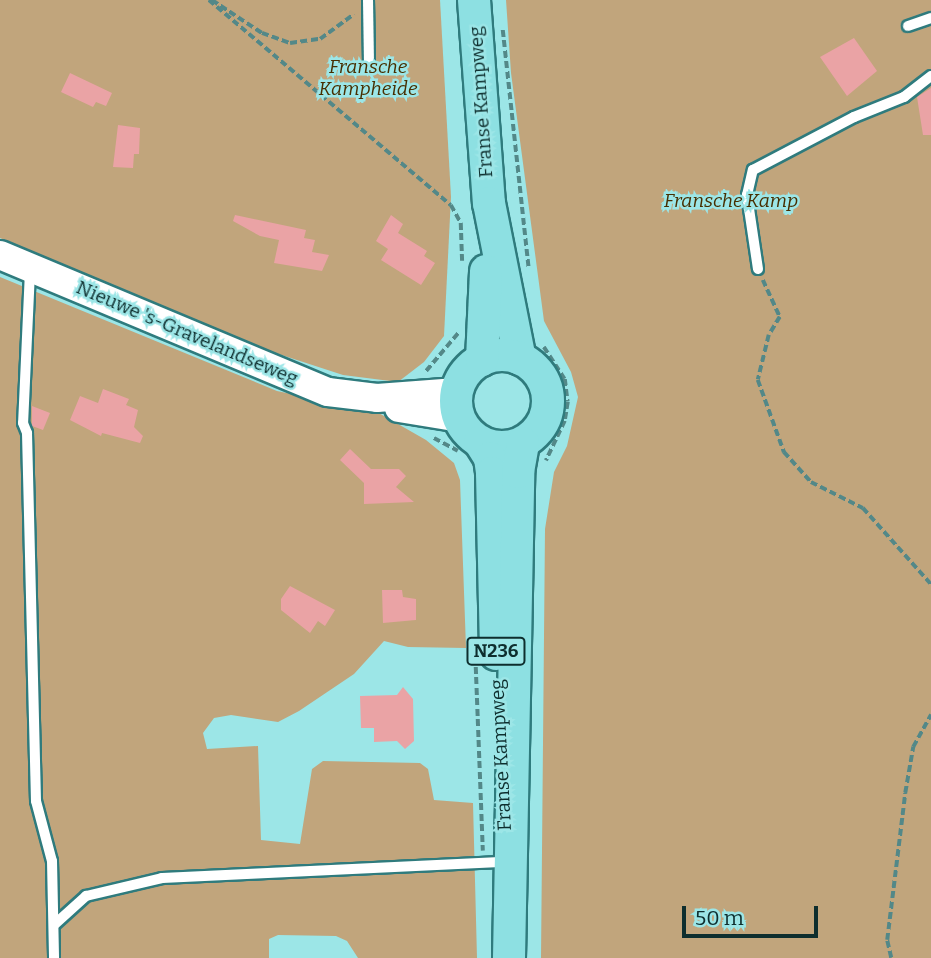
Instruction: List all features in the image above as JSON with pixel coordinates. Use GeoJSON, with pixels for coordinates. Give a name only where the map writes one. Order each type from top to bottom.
{"type":"FeatureCollection","features":[{"type":"Feature","properties":{"kind":"main road","name":"Franse Kampweg"},"geometry":{"type":"LineString","coordinates":[[474,0],[489,203],[482,360]]}},
{"type":"Feature","properties":{"kind":"main road","name":"Franse Kampweg"},"geometry":{"type":"LineString","coordinates":[[489,203],[520,359]]}},
{"type":"Feature","properties":{"kind":"main road","name":"Nieuwe 's-Gravelandseweg"},"geometry":{"type":"LineString","coordinates":[[0,255],[328,392],[458,405]]}},
{"type":"Feature","properties":{"kind":"main road"},"geometry":{"type":"LineString","coordinates":[[458,405],[462,379],[482,360],[500,355],[520,359],[538,372],[549,398],[542,426],[523,443],[506,448],[473,449]]}},
{"type":"Feature","properties":{"kind":"main road","name":"N236"},"geometry":{"type":"LineString","coordinates":[[458,405],[473,449]]}},
{"type":"Feature","properties":{"kind":"main road","name":"Franse Kampweg"},"geometry":{"type":"LineString","coordinates":[[496,863],[518,472],[523,443]]}},
{"type":"Feature","properties":{"kind":"main road","name":"Franse Kampweg"},"geometry":{"type":"LineString","coordinates":[[473,449],[490,458],[492,473],[499,802],[496,863],[509,958]]}},
{"type":"Feature","properties":{"kind":"lane"},"geometry":{"type":"LineString","coordinates":[[368,0],[369,65]]}},
{"type":"Feature","properties":{"kind":"lane"},"geometry":{"type":"LineString","coordinates":[[908,26],[931,18]]}},
{"type":"Feature","properties":{"kind":"lane"},"geometry":{"type":"LineString","coordinates":[[758,269],[747,195],[753,170],[854,117],[904,97],[931,76]]}},
{"type":"Feature","properties":{"kind":"lane"},"geometry":{"type":"LineString","coordinates":[[31,267],[23,423],[27,433],[36,801],[52,861],[54,958]]}},
{"type":"Feature","properties":{"kind":"lane"},"geometry":{"type":"LineString","coordinates":[[55,924],[86,896],[162,878],[496,863]]}},
{"type":"Feature","properties":{"kind":"path"},"geometry":{"type":"LineString","coordinates":[[211,0],[262,33],[290,43],[320,39],[349,22],[357,11]]}},
{"type":"Feature","properties":{"kind":"path"},"geometry":{"type":"LineString","coordinates":[[211,0],[451,205],[461,222],[462,264]]}},
{"type":"Feature","properties":{"kind":"path"},"geometry":{"type":"LineString","coordinates":[[758,269],[780,317],[769,335],[758,380],[784,452],[811,482],[863,508],[931,584]]}},
{"type":"Feature","properties":{"kind":"path"},"geometry":{"type":"LineString","coordinates":[[433,366],[459,331],[461,321]]}},
{"type":"Feature","properties":{"kind":"path"},"geometry":{"type":"LineString","coordinates":[[431,436],[473,449]]}},
{"type":"Feature","properties":{"kind":"path"},"geometry":{"type":"LineString","coordinates":[[475,662],[496,863]]}},
{"type":"Feature","properties":{"kind":"path"},"geometry":{"type":"LineString","coordinates":[[891,958],[887,940],[905,793],[913,747],[931,715]]}},
{"type":"Feature","properties":{"kind":"green space","name":"Fransche Kampheide"},"geometry":{"type":"Polygon","coordinates":[[[0,0],[440,0],[451,197],[444,336],[424,362],[398,382],[343,375],[193,326],[0,238],[0,0]]]}},
{"type":"Feature","properties":{"kind":"green space","name":"Fransche Kamp"},"geometry":{"type":"Polygon","coordinates":[[[506,0],[931,0],[931,958],[541,958],[545,529],[554,472],[567,446],[578,397],[571,372],[544,321],[511,73],[506,0]]]}},
{"type":"Feature","properties":{"kind":"green space"},"geometry":{"type":"Polygon","coordinates":[[[0,277],[277,391],[377,412],[426,440],[454,463],[460,480],[466,648],[408,647],[384,641],[354,674],[278,722],[231,715],[214,718],[203,733],[207,749],[258,746],[261,840],[300,844],[312,769],[323,761],[420,763],[428,769],[434,800],[473,803],[477,958],[358,958],[347,941],[336,936],[278,935],[269,939],[269,958],[0,958],[0,277]]]}},
{"type":"Feature","properties":{"kind":"building"},"geometry":{"type":"Polygon","coordinates":[[[854,38],[877,71],[847,96],[820,57],[854,38]]]}},
{"type":"Feature","properties":{"kind":"building"},"geometry":{"type":"Polygon","coordinates":[[[70,73],[112,93],[106,106],[96,102],[93,107],[61,92],[70,73]]]}},
{"type":"Feature","properties":{"kind":"building"},"geometry":{"type":"Polygon","coordinates":[[[931,88],[931,135],[923,135],[917,97],[931,88]]]}},
{"type":"Feature","properties":{"kind":"building"},"geometry":{"type":"Polygon","coordinates":[[[118,125],[140,128],[139,154],[134,154],[133,168],[113,167],[118,125]]]}},
{"type":"Feature","properties":{"kind":"building"},"geometry":{"type":"Polygon","coordinates":[[[235,215],[306,230],[304,238],[315,240],[312,252],[329,255],[322,271],[274,263],[279,240],[260,236],[233,221],[235,215]]]}},
{"type":"Feature","properties":{"kind":"building"},"geometry":{"type":"Polygon","coordinates":[[[391,215],[403,224],[398,233],[427,251],[424,256],[435,263],[421,285],[381,260],[388,249],[376,241],[391,215]]]}},
{"type":"Feature","properties":{"kind":"building"},"geometry":{"type":"Polygon","coordinates":[[[103,389],[129,399],[126,405],[138,410],[134,427],[143,436],[140,443],[102,433],[101,436],[70,420],[80,396],[98,403],[103,389]]]}},
{"type":"Feature","properties":{"kind":"building"},"geometry":{"type":"Polygon","coordinates":[[[32,406],[50,413],[43,430],[32,426],[32,406]]]}},
{"type":"Feature","properties":{"kind":"building"},"geometry":{"type":"Polygon","coordinates":[[[350,449],[371,469],[399,469],[406,476],[396,487],[414,502],[364,504],[364,483],[340,460],[350,449]]]}},
{"type":"Feature","properties":{"kind":"building"},"geometry":{"type":"Polygon","coordinates":[[[290,586],[335,610],[325,626],[318,621],[310,633],[281,610],[281,599],[290,586]]]}},
{"type":"Feature","properties":{"kind":"building"},"geometry":{"type":"Polygon","coordinates":[[[382,590],[402,590],[403,597],[416,599],[416,620],[383,623],[382,590]]]}},
{"type":"Feature","properties":{"kind":"building"},"geometry":{"type":"Polygon","coordinates":[[[403,687],[413,699],[414,741],[405,749],[397,741],[374,742],[374,728],[361,728],[360,696],[397,695],[403,687]]]}}]}
